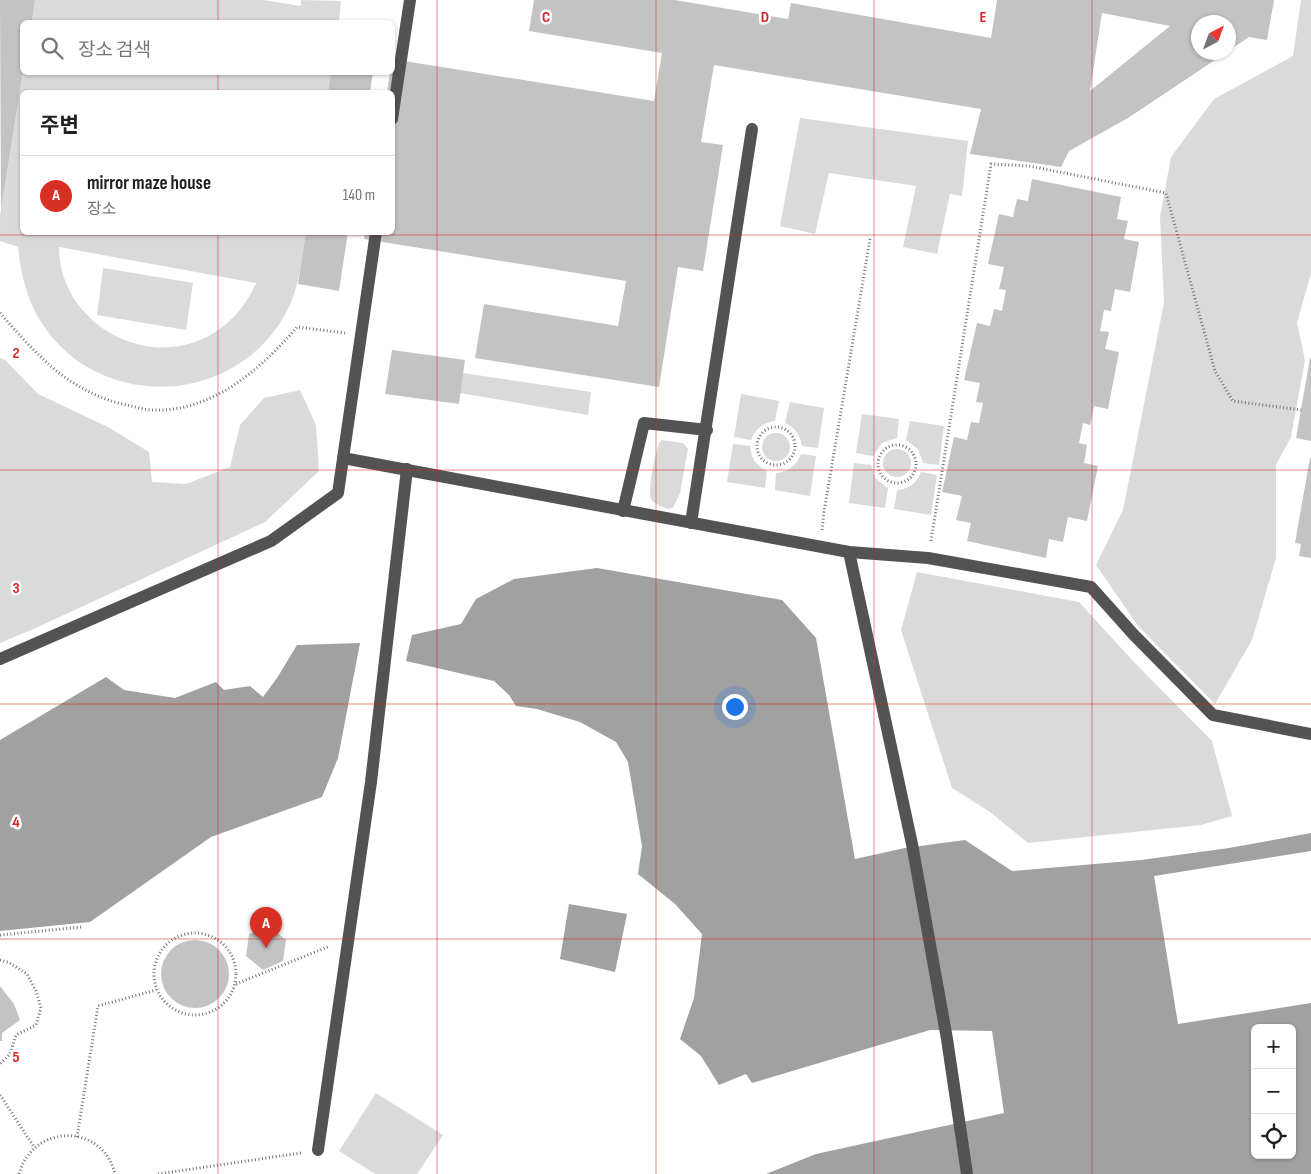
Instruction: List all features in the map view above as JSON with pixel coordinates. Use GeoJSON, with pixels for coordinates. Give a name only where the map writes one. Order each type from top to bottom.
{"type":"FeatureCollection","features":[{"type":"Feature","properties":{"kind":"lane"},"geometry":{"type":"LineString","coordinates":[[395,99],[410,0]]}},
{"type":"Feature","properties":{"kind":"lane"},"geometry":{"type":"LineString","coordinates":[[691,523],[752,129]]}},
{"type":"Feature","properties":{"kind":"lane"},"geometry":{"type":"LineString","coordinates":[[0,659],[271,541],[338,493],[376,235]]}},
{"type":"Feature","properties":{"kind":"lane"},"geometry":{"type":"LineString","coordinates":[[624,510],[644,423],[706,430]]}},
{"type":"Feature","properties":{"kind":"lane"},"geometry":{"type":"LineString","coordinates":[[343,458],[849,552],[928,558],[1091,587],[1134,635],[1213,715],[1311,734]]}},
{"type":"Feature","properties":{"kind":"lane"},"geometry":{"type":"LineString","coordinates":[[318,1150],[371,782],[407,469]]}},
{"type":"Feature","properties":{"kind":"lane"},"geometry":{"type":"LineString","coordinates":[[849,552],[912,844],[947,1039],[967,1174]]}},
{"type":"Feature","properties":{"kind":"path"},"geometry":{"type":"LineString","coordinates":[[928,558],[991,164],[1029,166],[1166,193],[1215,371],[1233,401],[1301,410]]}},
{"type":"Feature","properties":{"kind":"path"},"geometry":{"type":"LineString","coordinates":[[822,533],[870,239]]}},
{"type":"Feature","properties":{"kind":"path"},"geometry":{"type":"LineString","coordinates":[[0,313],[45,361],[77,385],[110,402],[152,410],[177,409],[212,398],[244,378],[256,368],[275,352],[297,327],[361,334]]}},
{"type":"Feature","properties":{"kind":"path"},"geometry":{"type":"LineString","coordinates":[[780,427],[788,431],[795,443],[795,452],[791,460],[779,466],[770,465],[762,460],[757,448],[761,435],[771,428],[780,427]]}},
{"type":"Feature","properties":{"kind":"path"},"geometry":{"type":"LineString","coordinates":[[894,445],[907,448],[913,454],[916,463],[912,476],[905,481],[897,483],[884,479],[878,468],[880,454],[886,448],[894,445]]}},
{"type":"Feature","properties":{"kind":"path"},"geometry":{"type":"LineString","coordinates":[[0,935],[82,928]]}},
{"type":"Feature","properties":{"kind":"path"},"geometry":{"type":"LineString","coordinates":[[192,932],[205,933],[227,947],[234,958],[237,971],[236,984],[231,996],[222,1006],[211,1013],[199,1016],[186,1015],[173,1010],[156,990],[153,977],[154,964],[159,952],[168,942],[192,932]]}},
{"type":"Feature","properties":{"kind":"path"},"geometry":{"type":"LineString","coordinates":[[236,984],[348,938]]}},
{"type":"Feature","properties":{"kind":"path"},"geometry":{"type":"LineString","coordinates":[[0,960],[10,963],[27,974],[36,991],[41,1008],[36,1025],[16,1035],[10,1054],[0,1064]]}},
{"type":"Feature","properties":{"kind":"path"},"geometry":{"type":"LineString","coordinates":[[78,1137],[98,1006],[156,990]]}},
{"type":"Feature","properties":{"kind":"path"},"geometry":{"type":"LineString","coordinates":[[0,1095],[34,1147]]}},
{"type":"Feature","properties":{"kind":"path"},"geometry":{"type":"LineString","coordinates":[[18,1174],[26,1156],[34,1147],[48,1139],[62,1135],[87,1140],[104,1152],[110,1161],[114,1174]]}},
{"type":"Feature","properties":{"kind":"path"},"geometry":{"type":"LineString","coordinates":[[158,1174],[318,1150]]}},
{"type":"Feature","properties":{"kind":"shaded area"},"geometry":{"type":"Polygon","coordinates":[[[35,0],[263,0],[301,6],[301,0],[341,1],[339,20],[32,20],[35,0]]]}},
{"type":"Feature","properties":{"kind":"shaded area"},"geometry":{"type":"Polygon","coordinates":[[[1301,0],[1311,0],[1311,273],[1297,323],[1305,360],[1291,437],[1276,465],[1276,558],[1252,640],[1215,704],[1138,626],[1096,565],[1123,510],[1164,303],[1160,217],[1171,157],[1214,99],[1293,56],[1301,0]]]}},
{"type":"Feature","properties":{"kind":"shaded area"},"geometry":{"type":"Polygon","coordinates":[[[23,75],[331,75],[328,90],[20,90],[23,75]]]}},
{"type":"Feature","properties":{"kind":"shaded area"},"geometry":{"type":"Polygon","coordinates":[[[20,92],[20,235],[306,235],[301,268],[291,301],[280,323],[257,350],[228,370],[196,382],[162,387],[128,383],[96,372],[67,352],[37,316],[23,278],[18,247],[0,241],[0,216],[20,92]],[[59,247],[63,275],[75,300],[93,321],[116,336],[141,345],[168,347],[195,342],[221,328],[232,319],[245,303],[256,284],[59,247]]]}},
{"type":"Feature","properties":{"kind":"shaded area"},"geometry":{"type":"Polygon","coordinates":[[[800,118],[968,141],[962,196],[950,194],[937,254],[903,247],[916,186],[829,173],[815,234],[780,226],[800,118]]]}},
{"type":"Feature","properties":{"kind":"shaded area"},"geometry":{"type":"Polygon","coordinates":[[[103,268],[193,283],[186,330],[97,315],[103,268]]]}},
{"type":"Feature","properties":{"kind":"shaded area"},"geometry":{"type":"Polygon","coordinates":[[[0,358],[5,360],[38,394],[108,427],[149,452],[152,482],[186,484],[230,467],[240,425],[264,398],[300,390],[316,425],[319,471],[265,522],[0,643],[0,358]]]}},
{"type":"Feature","properties":{"kind":"shaded area"},"geometry":{"type":"Polygon","coordinates":[[[463,373],[591,392],[588,415],[460,393],[463,373]]]}},
{"type":"Feature","properties":{"kind":"shaded area"},"geometry":{"type":"Polygon","coordinates":[[[741,394],[779,401],[775,421],[760,427],[751,440],[734,437],[741,394]]]}},
{"type":"Feature","properties":{"kind":"shaded area"},"geometry":{"type":"Polygon","coordinates":[[[790,402],[824,408],[818,448],[802,446],[796,432],[785,423],[790,402]]]}},
{"type":"Feature","properties":{"kind":"shaded area"},"geometry":{"type":"Polygon","coordinates":[[[862,414],[899,419],[897,438],[882,443],[873,456],[856,453],[862,414]]]}},
{"type":"Feature","properties":{"kind":"shaded area"},"geometry":{"type":"Polygon","coordinates":[[[910,421],[944,426],[939,465],[923,463],[918,449],[906,440],[910,421]]]}},
{"type":"Feature","properties":{"kind":"shaded area"},"geometry":{"type":"Polygon","coordinates":[[[776,433],[786,437],[790,447],[786,457],[776,461],[766,457],[762,447],[766,437],[776,433]]]}},
{"type":"Feature","properties":{"kind":"shaded area"},"geometry":{"type":"Polygon","coordinates":[[[661,440],[683,443],[688,449],[680,493],[673,508],[668,509],[654,502],[650,495],[653,469],[661,440]]]}},
{"type":"Feature","properties":{"kind":"shaded area"},"geometry":{"type":"Polygon","coordinates":[[[733,444],[750,446],[755,461],[767,471],[765,488],[727,482],[733,444]]]}},
{"type":"Feature","properties":{"kind":"shaded area"},"geometry":{"type":"Polygon","coordinates":[[[897,449],[907,453],[911,463],[907,473],[897,477],[887,473],[883,463],[887,453],[897,449]]]}},
{"type":"Feature","properties":{"kind":"shaded area"},"geometry":{"type":"Polygon","coordinates":[[[801,454],[816,456],[810,496],[775,490],[776,473],[792,467],[801,454]]]}},
{"type":"Feature","properties":{"kind":"shaded area"},"geometry":{"type":"Polygon","coordinates":[[[854,463],[871,465],[876,479],[888,488],[885,508],[849,503],[854,463]]]}},
{"type":"Feature","properties":{"kind":"shaded area"},"geometry":{"type":"Polygon","coordinates":[[[921,472],[937,475],[931,515],[894,509],[897,490],[912,485],[921,472]]]}},
{"type":"Feature","properties":{"kind":"shaded area"},"geometry":{"type":"Polygon","coordinates":[[[597,568],[782,600],[816,638],[855,859],[905,848],[965,840],[1012,871],[1141,860],[1229,848],[1311,833],[1311,851],[1154,876],[1178,1024],[1311,1003],[1311,1174],[766,1174],[816,1154],[1004,1113],[992,1031],[930,1030],[752,1083],[746,1074],[719,1085],[701,1056],[680,1039],[694,998],[702,934],[675,904],[638,874],[642,846],[628,762],[616,742],[580,722],[537,709],[516,706],[509,695],[494,681],[406,661],[412,635],[461,624],[476,599],[514,579],[597,568]]]}},
{"type":"Feature","properties":{"kind":"shaded area"},"geometry":{"type":"Polygon","coordinates":[[[917,572],[1079,602],[1133,661],[1212,741],[1232,816],[1201,825],[1028,843],[990,812],[952,788],[901,630],[917,572]]]}},
{"type":"Feature","properties":{"kind":"shaded area"},"geometry":{"type":"Polygon","coordinates":[[[360,643],[338,758],[322,797],[211,837],[90,922],[0,931],[0,740],[106,677],[124,690],[175,698],[216,682],[224,690],[250,686],[263,697],[297,645],[360,643]]]}},
{"type":"Feature","properties":{"kind":"shaded area"},"geometry":{"type":"Polygon","coordinates":[[[569,904],[627,914],[615,972],[560,959],[569,904]]]}},
{"type":"Feature","properties":{"kind":"shaded area"},"geometry":{"type":"Polygon","coordinates":[[[376,1093],[443,1135],[417,1174],[375,1174],[339,1151],[376,1093]]]}},
{"type":"Feature","properties":{"kind":"building"},"geometry":{"type":"Polygon","coordinates":[[[0,0],[35,0],[32,20],[20,20],[20,75],[23,75],[1,210],[0,0]]]}},
{"type":"Feature","properties":{"kind":"building"},"geometry":{"type":"Polygon","coordinates":[[[534,0],[675,0],[788,19],[791,3],[991,38],[997,0],[1274,0],[1267,40],[1249,37],[1236,46],[1236,15],[1191,15],[1191,60],[1215,60],[1128,118],[1069,151],[1061,167],[970,154],[981,109],[714,65],[701,142],[723,145],[703,271],[678,267],[659,387],[475,358],[484,304],[618,326],[626,281],[364,239],[365,235],[395,235],[395,90],[387,90],[390,75],[395,75],[395,59],[654,101],[662,53],[529,31],[534,0]],[[1102,13],[1090,91],[1170,26],[1102,13]]]}},
{"type":"Feature","properties":{"kind":"building"},"geometry":{"type":"Polygon","coordinates":[[[331,75],[373,75],[370,90],[328,90],[331,75]]]}},
{"type":"Feature","properties":{"kind":"building"},"geometry":{"type":"Polygon","coordinates":[[[1032,179],[1121,197],[1117,219],[1128,221],[1124,239],[1139,242],[1130,292],[1115,289],[1111,311],[1104,310],[1100,331],[1109,332],[1105,349],[1119,352],[1108,409],[1094,406],[1090,425],[1083,423],[1079,443],[1087,445],[1084,463],[1098,466],[1087,521],[1068,517],[1063,542],[1049,539],[1046,558],[967,541],[971,523],[956,520],[962,496],[942,492],[954,437],[967,440],[971,422],[979,423],[983,403],[976,402],[980,383],[964,380],[977,323],[990,326],[994,309],[1002,311],[1006,290],[999,289],[1004,267],[988,264],[999,214],[1013,217],[1017,199],[1028,201],[1032,179]]]}},
{"type":"Feature","properties":{"kind":"building"},"geometry":{"type":"Polygon","coordinates":[[[306,235],[348,235],[339,291],[298,284],[306,235]]]}},
{"type":"Feature","properties":{"kind":"building"},"geometry":{"type":"Polygon","coordinates":[[[392,350],[465,360],[459,404],[385,394],[392,350]]]}},
{"type":"Feature","properties":{"kind":"building"},"geometry":{"type":"Polygon","coordinates":[[[1311,358],[1311,441],[1296,438],[1311,358]]]}},
{"type":"Feature","properties":{"kind":"building"},"geometry":{"type":"Polygon","coordinates":[[[1310,458],[1311,558],[1299,556],[1301,544],[1295,543],[1310,458]]]}},
{"type":"Feature","properties":{"kind":"building"},"geometry":{"type":"Polygon","coordinates":[[[269,926],[286,940],[283,961],[263,970],[246,956],[249,934],[269,926]]]}},
{"type":"Feature","properties":{"kind":"building"},"geometry":{"type":"Polygon","coordinates":[[[195,940],[208,943],[219,950],[226,961],[229,974],[226,987],[219,998],[208,1005],[195,1008],[182,1005],[171,998],[164,987],[161,974],[164,961],[171,950],[182,943],[195,940]]]}},
{"type":"Feature","properties":{"kind":"building"},"geometry":{"type":"Polygon","coordinates":[[[0,986],[14,1004],[20,1020],[2,1033],[2,1041],[0,1041],[0,986]]]}},
{"type":"Feature","properties":{"kind":"place","name":"mirror maze house"},"geometry":{"type":"Point","coordinates":[266,948]}}]}
